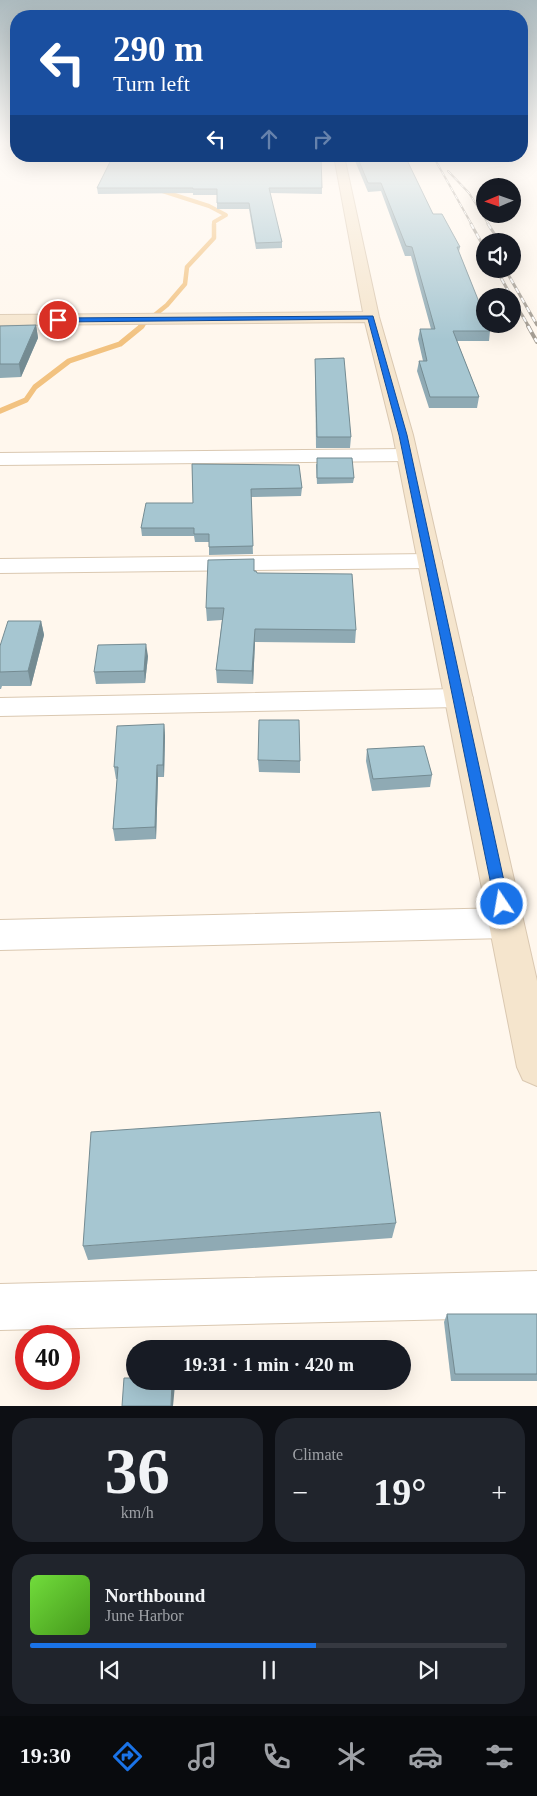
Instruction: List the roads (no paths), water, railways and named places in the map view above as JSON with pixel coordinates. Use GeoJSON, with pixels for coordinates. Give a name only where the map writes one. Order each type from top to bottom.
{"type":"FeatureCollection","features":[{"type":"Feature","properties":{"kind":"street"},"geometry":{"type":"LineString","coordinates":[[349,209],[371,317],[407,455],[537,1067]]}},
{"type":"Feature","properties":{"kind":"street"},"geometry":{"type":"LineString","coordinates":[[0,320],[371,317]]}},
{"type":"Feature","properties":{"kind":"street"},"geometry":{"type":"LineString","coordinates":[[0,459],[407,455]]}},
{"type":"Feature","properties":{"kind":"street"},"geometry":{"type":"LineString","coordinates":[[0,566],[430,561]]}},
{"type":"Feature","properties":{"kind":"street"},"geometry":{"type":"LineString","coordinates":[[0,707],[459,698]]}},
{"type":"Feature","properties":{"kind":"street"},"geometry":{"type":"LineString","coordinates":[[0,935],[506,923]]}},
{"type":"Feature","properties":{"kind":"street"},"geometry":{"type":"LineString","coordinates":[[0,1308],[537,1294]]}},
{"type":"Feature","properties":{"kind":"waterway"},"geometry":{"type":"LineString","coordinates":[[140,327],[167,305],[185,284],[187,267],[214,238],[214,222],[226,215],[214,209]]}},
{"type":"Feature","properties":{"kind":"waterway"},"geometry":{"type":"LineString","coordinates":[[0,411],[26,400],[35,387],[69,361],[120,344],[142,326]]}},
{"type":"Feature","properties":{"kind":"railway"},"geometry":{"type":"LineString","coordinates":[[463,209],[472,225]]}},
{"type":"Feature","properties":{"kind":"railway"},"geometry":{"type":"LineString","coordinates":[[479,209],[489,225]]}},
{"type":"Feature","properties":{"kind":"railway"},"geometry":{"type":"LineString","coordinates":[[471,224],[476,233]]}},
{"type":"Feature","properties":{"kind":"railway"},"geometry":{"type":"LineString","coordinates":[[488,224],[494,233]]}},
{"type":"Feature","properties":{"kind":"railway"},"geometry":{"type":"LineString","coordinates":[[501,278],[507,288]]}},
{"type":"Feature","properties":{"kind":"railway"},"geometry":{"type":"LineString","coordinates":[[510,278],[537,325]]}},
{"type":"Feature","properties":{"kind":"railway"},"geometry":{"type":"LineString","coordinates":[[521,313],[529,327]]}},
{"type":"Feature","properties":{"kind":"railway"},"geometry":{"type":"LineString","coordinates":[[528,326],[537,342]]}}]}
